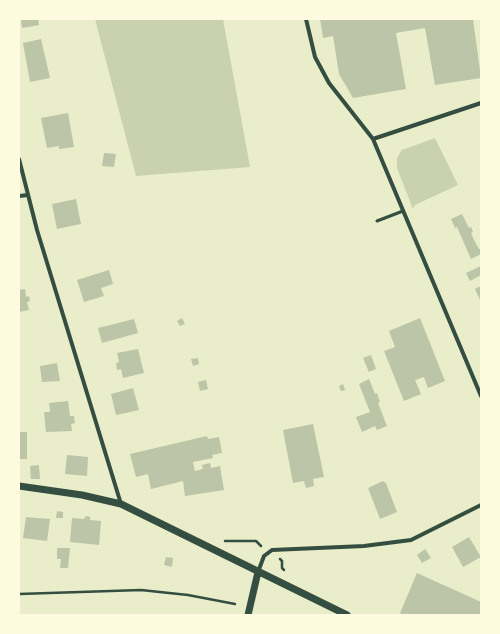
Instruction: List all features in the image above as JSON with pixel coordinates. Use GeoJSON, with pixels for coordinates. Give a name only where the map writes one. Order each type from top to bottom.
{"type":"FeatureCollection","features":[{"type":"Feature","properties":{"kind":"street"},"geometry":{"type":"LineString","coordinates":[[306,19],[315,57],[329,83],[373,139],[481,396]]}},
{"type":"Feature","properties":{"kind":"street"},"geometry":{"type":"LineString","coordinates":[[373,139],[481,103]]}},
{"type":"Feature","properties":{"kind":"street"},"geometry":{"type":"LineString","coordinates":[[19,159],[37,230],[121,504]]}},
{"type":"Feature","properties":{"kind":"street"},"geometry":{"type":"LineString","coordinates":[[19,196],[28,195]]}},
{"type":"Feature","properties":{"kind":"street"},"geometry":{"type":"LineString","coordinates":[[19,486],[82,495],[121,504],[347,615]]}},
{"type":"Feature","properties":{"kind":"street"},"geometry":{"type":"LineString","coordinates":[[248,615],[258,572],[264,556],[272,550],[364,546],[411,540],[481,505]]}},
{"type":"Feature","properties":{"kind":"lane"},"geometry":{"type":"LineString","coordinates":[[377,221],[403,211]]}},
{"type":"Feature","properties":{"kind":"path"},"geometry":{"type":"LineString","coordinates":[[19,594],[141,590],[188,595],[235,604]]}},
{"type":"Feature","properties":{"kind":"green space"},"geometry":{"type":"Polygon","coordinates":[[[95,19],[223,19],[250,167],[136,176],[95,19]]]}},
{"type":"Feature","properties":{"kind":"green space"},"geometry":{"type":"Polygon","coordinates":[[[435,138],[458,185],[415,205],[413,209],[397,168],[397,158],[402,150],[435,138]]]}},
{"type":"Feature","properties":{"kind":"building"},"geometry":{"type":"Polygon","coordinates":[[[21,19],[38,19],[39,25],[22,28],[21,19]]]}},
{"type":"Feature","properties":{"kind":"building"},"geometry":{"type":"Polygon","coordinates":[[[320,19],[473,19],[481,78],[435,85],[425,28],[396,33],[406,89],[353,98],[339,74],[333,36],[323,38],[320,19]]]}},
{"type":"Feature","properties":{"kind":"building"},"geometry":{"type":"Polygon","coordinates":[[[41,39],[50,78],[30,82],[23,43],[41,39]]]}},
{"type":"Feature","properties":{"kind":"building"},"geometry":{"type":"Polygon","coordinates":[[[68,113],[74,147],[59,149],[59,146],[47,148],[41,118],[68,113]]]}},
{"type":"Feature","properties":{"kind":"building"},"geometry":{"type":"Polygon","coordinates":[[[104,153],[116,154],[114,167],[102,166],[104,153]]]}},
{"type":"Feature","properties":{"kind":"building"},"geometry":{"type":"Polygon","coordinates":[[[76,199],[81,224],[57,229],[52,204],[76,199]]]}},
{"type":"Feature","properties":{"kind":"building"},"geometry":{"type":"Polygon","coordinates":[[[462,214],[469,228],[471,227],[473,232],[471,233],[474,240],[479,249],[481,249],[481,254],[471,259],[457,227],[455,228],[451,219],[462,214]]]}},
{"type":"Feature","properties":{"kind":"building"},"geometry":{"type":"Polygon","coordinates":[[[481,266],[481,275],[470,281],[466,273],[481,266]]]}},
{"type":"Feature","properties":{"kind":"building"},"geometry":{"type":"Polygon","coordinates":[[[109,270],[113,284],[101,288],[104,296],[84,302],[77,280],[109,270]]]}},
{"type":"Feature","properties":{"kind":"building"},"geometry":{"type":"Polygon","coordinates":[[[481,286],[481,302],[475,289],[481,286]]]}},
{"type":"Feature","properties":{"kind":"building"},"geometry":{"type":"Polygon","coordinates":[[[25,289],[26,297],[29,296],[30,301],[27,302],[29,310],[19,312],[19,290],[25,289]]]}},
{"type":"Feature","properties":{"kind":"building"},"geometry":{"type":"Polygon","coordinates":[[[182,318],[185,324],[180,326],[177,321],[182,318]]]}},
{"type":"Feature","properties":{"kind":"building"},"geometry":{"type":"Polygon","coordinates":[[[420,318],[445,381],[428,388],[424,377],[415,380],[421,394],[404,401],[384,351],[395,347],[389,331],[420,318]]]}},
{"type":"Feature","properties":{"kind":"building"},"geometry":{"type":"Polygon","coordinates":[[[134,319],[138,333],[102,343],[98,328],[134,319]]]}},
{"type":"Feature","properties":{"kind":"building"},"geometry":{"type":"Polygon","coordinates":[[[138,349],[144,373],[123,378],[121,369],[117,370],[116,363],[119,362],[117,353],[138,349]]]}},
{"type":"Feature","properties":{"kind":"building"},"geometry":{"type":"Polygon","coordinates":[[[371,355],[376,369],[369,372],[363,358],[371,355]]]}},
{"type":"Feature","properties":{"kind":"building"},"geometry":{"type":"Polygon","coordinates":[[[198,358],[199,364],[193,366],[191,359],[198,358]]]}},
{"type":"Feature","properties":{"kind":"building"},"geometry":{"type":"Polygon","coordinates":[[[57,363],[60,381],[42,382],[40,366],[57,363]]]}},
{"type":"Feature","properties":{"kind":"building"},"geometry":{"type":"Polygon","coordinates":[[[369,379],[375,394],[377,393],[380,402],[378,403],[387,426],[377,430],[375,426],[362,432],[356,417],[370,412],[359,384],[369,379]]]}},
{"type":"Feature","properties":{"kind":"building"},"geometry":{"type":"Polygon","coordinates":[[[206,380],[208,389],[200,391],[198,382],[206,380]]]}},
{"type":"Feature","properties":{"kind":"building"},"geometry":{"type":"Polygon","coordinates":[[[343,384],[345,390],[341,391],[339,386],[343,384]]]}},
{"type":"Feature","properties":{"kind":"building"},"geometry":{"type":"Polygon","coordinates":[[[133,388],[139,410],[116,415],[111,394],[133,388]]]}},
{"type":"Feature","properties":{"kind":"building"},"geometry":{"type":"Polygon","coordinates":[[[68,401],[70,416],[74,416],[75,423],[71,424],[72,431],[46,432],[44,412],[50,412],[49,403],[68,401]]]}},
{"type":"Feature","properties":{"kind":"building"},"geometry":{"type":"Polygon","coordinates":[[[313,424],[324,477],[313,479],[314,486],[306,488],[304,481],[293,483],[283,430],[313,424]]]}},
{"type":"Feature","properties":{"kind":"building"},"geometry":{"type":"Polygon","coordinates":[[[19,432],[27,432],[27,459],[19,459],[19,432]]]}},
{"type":"Feature","properties":{"kind":"building"},"geometry":{"type":"Polygon","coordinates":[[[207,436],[208,439],[219,437],[222,453],[212,455],[213,458],[193,462],[195,471],[203,469],[202,465],[210,463],[211,468],[220,466],[224,490],[185,496],[183,481],[151,489],[148,474],[136,477],[130,454],[207,436]]]}},
{"type":"Feature","properties":{"kind":"building"},"geometry":{"type":"Polygon","coordinates":[[[67,455],[88,457],[87,476],[65,474],[67,455]]]}},
{"type":"Feature","properties":{"kind":"building"},"geometry":{"type":"Polygon","coordinates":[[[39,465],[40,479],[31,479],[30,466],[39,465]]]}},
{"type":"Feature","properties":{"kind":"building"},"geometry":{"type":"Polygon","coordinates":[[[383,481],[386,483],[397,512],[380,519],[368,488],[383,481]]]}},
{"type":"Feature","properties":{"kind":"building"},"geometry":{"type":"Polygon","coordinates":[[[57,511],[63,512],[63,518],[56,518],[57,511]]]}},
{"type":"Feature","properties":{"kind":"building"},"geometry":{"type":"Polygon","coordinates":[[[86,516],[90,517],[90,520],[101,521],[99,545],[70,542],[72,518],[84,519],[86,516]]]}},
{"type":"Feature","properties":{"kind":"building"},"geometry":{"type":"Polygon","coordinates":[[[26,517],[50,519],[47,541],[23,538],[26,517]]]}},
{"type":"Feature","properties":{"kind":"building"},"geometry":{"type":"Polygon","coordinates":[[[469,537],[481,557],[463,567],[452,547],[469,537]]]}},
{"type":"Feature","properties":{"kind":"building"},"geometry":{"type":"Polygon","coordinates":[[[57,548],[70,548],[68,568],[60,568],[61,559],[57,559],[57,548]]]}},
{"type":"Feature","properties":{"kind":"building"},"geometry":{"type":"Polygon","coordinates":[[[425,549],[431,558],[422,563],[417,555],[425,549]]]}},
{"type":"Feature","properties":{"kind":"building"},"geometry":{"type":"Polygon","coordinates":[[[166,557],[173,558],[172,567],[164,565],[166,557]]]}},
{"type":"Feature","properties":{"kind":"building"},"geometry":{"type":"Polygon","coordinates":[[[417,573],[481,602],[481,615],[403,615],[400,613],[417,573]]]}}]}
